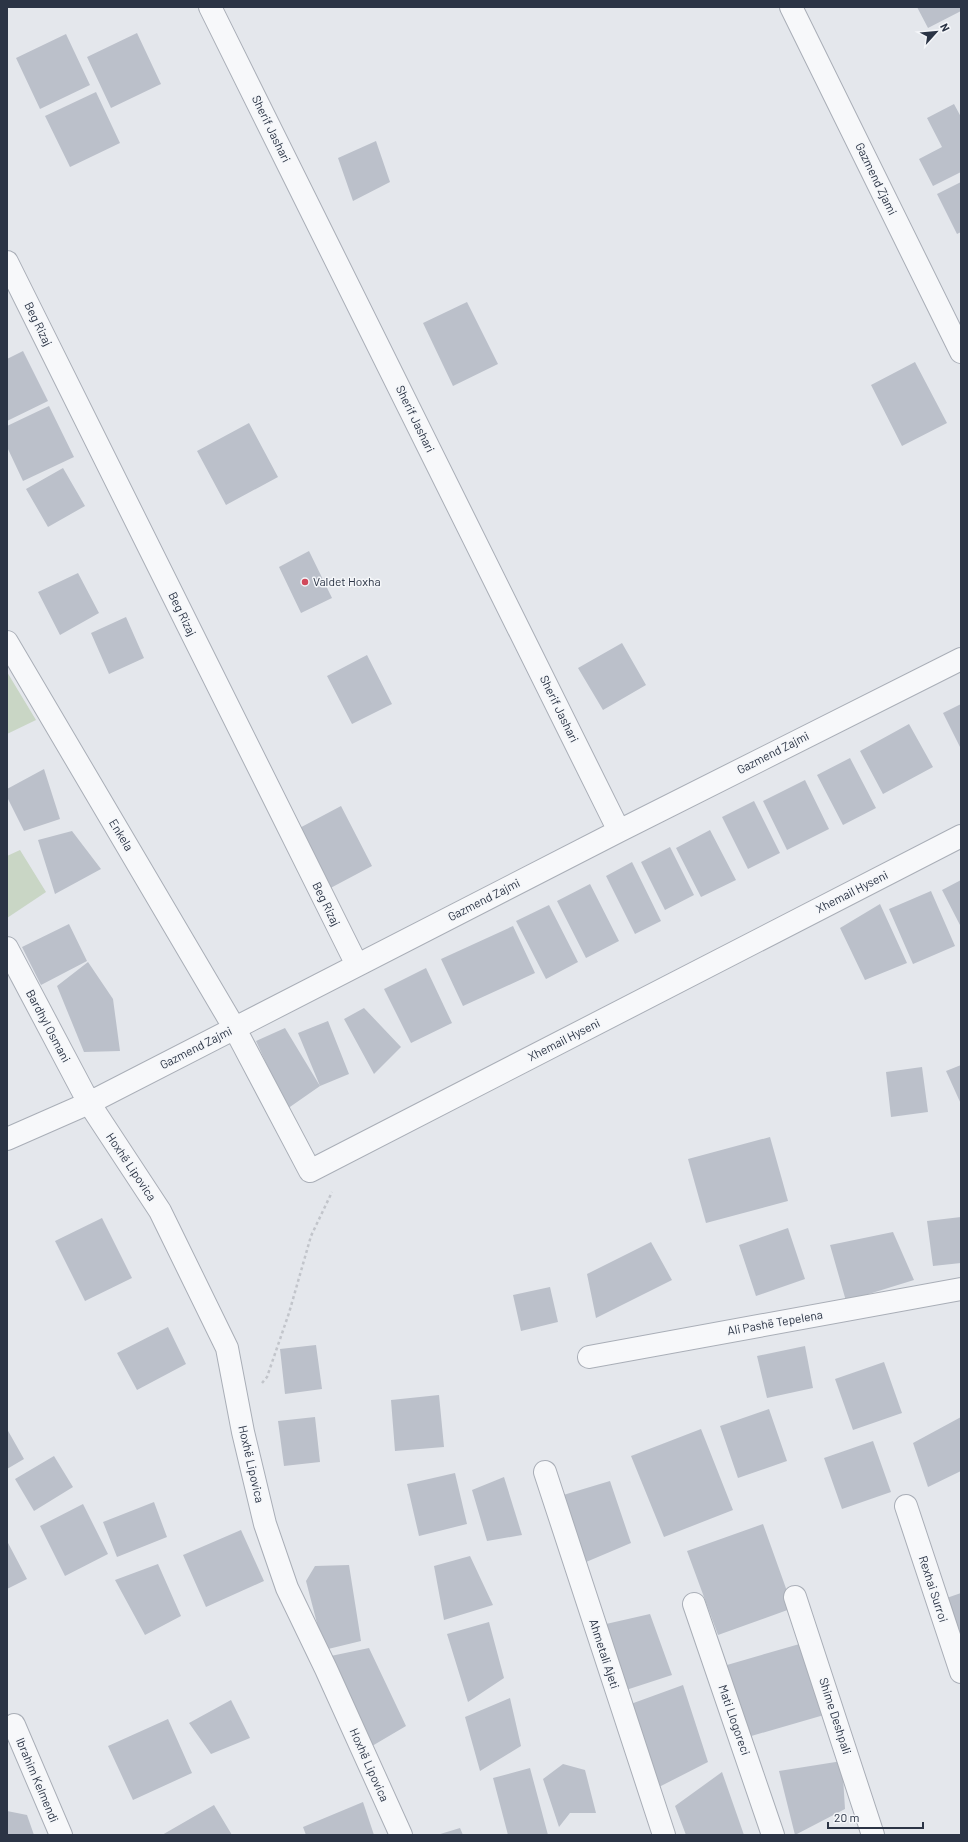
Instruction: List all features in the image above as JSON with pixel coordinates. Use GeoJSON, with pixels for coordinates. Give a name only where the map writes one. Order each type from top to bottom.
{"type":"FeatureCollection","features":[{"type":"Feature","properties":{"kind":"street","name":"Sherif Jashari"},"geometry":{"type":"LineString","coordinates":[[210,7],[619,831]]}},
{"type":"Feature","properties":{"kind":"street","name":"Gazmend Zjami"},"geometry":{"type":"LineString","coordinates":[[791,7],[961,352]]}},
{"type":"Feature","properties":{"kind":"street","name":"Beg Rizaj"},"geometry":{"type":"LineString","coordinates":[[7,262],[357,965]]}},
{"type":"Feature","properties":{"kind":"street","name":"Enkela"},"geometry":{"type":"LineString","coordinates":[[7,642],[235,1029]]}},
{"type":"Feature","properties":{"kind":"street","name":"Gazmend Zajmi"},"geometry":{"type":"LineString","coordinates":[[7,1139],[89,1103],[619,831],[961,659]]}},
{"type":"Feature","properties":{"kind":"street","name":"Xhemail Hyseni"},"geometry":{"type":"LineString","coordinates":[[235,1029],[310,1171],[961,836]]}},
{"type":"Feature","properties":{"kind":"street","name":"Bardhyl Osmani"},"geometry":{"type":"LineString","coordinates":[[7,948],[89,1103]]}},
{"type":"Feature","properties":{"kind":"street","name":"Hoxhë Lipovica"},"geometry":{"type":"LineString","coordinates":[[89,1103],[160,1211],[227,1348],[239,1411],[265,1524],[287,1588],[326,1669],[400,1835]]}},
{"type":"Feature","properties":{"kind":"street","name":"Ali Pashë Tepelena"},"geometry":{"type":"LineString","coordinates":[[590,1357],[961,1289]]}},
{"type":"Feature","properties":{"kind":"street","name":"Ahmetali Ajeti"},"geometry":{"type":"LineString","coordinates":[[545,1472],[664,1835]]}},
{"type":"Feature","properties":{"kind":"street","name":"Rexhai Surroi"},"geometry":{"type":"LineString","coordinates":[[906,1506],[961,1672]]}},
{"type":"Feature","properties":{"kind":"street","name":"Shime Deshpali"},"geometry":{"type":"LineString","coordinates":[[795,1597],[873,1835]]}},
{"type":"Feature","properties":{"kind":"street","name":"Mati Llogoreci"},"geometry":{"type":"LineString","coordinates":[[694,1604],[773,1835]]}},
{"type":"Feature","properties":{"kind":"street","name":"Ibrahim Kelmendi"},"geometry":{"type":"LineString","coordinates":[[14,1725],[61,1835]]}},
{"type":"Feature","properties":{"kind":"path"},"geometry":{"type":"LineString","coordinates":[[239,1411],[267,1377],[289,1313],[311,1236],[336,1185]]}},
{"type":"Feature","properties":{"kind":"green space"},"geometry":{"type":"Polygon","coordinates":[[[7,672],[36,720],[7,734],[7,672]]]}},
{"type":"Feature","properties":{"kind":"green space"},"geometry":{"type":"Polygon","coordinates":[[[20,850],[46,892],[7,918],[7,856],[20,850]]]}},
{"type":"Feature","properties":{"kind":"building"},"geometry":{"type":"Polygon","coordinates":[[[917,7],[961,7],[961,11],[928,28],[917,7]]]}},
{"type":"Feature","properties":{"kind":"building"},"geometry":{"type":"Polygon","coordinates":[[[137,33],[161,84],[111,108],[87,57],[137,33]]]}},
{"type":"Feature","properties":{"kind":"building"},"geometry":{"type":"Polygon","coordinates":[[[66,34],[90,85],[40,109],[16,58],[66,34]]]}},
{"type":"Feature","properties":{"kind":"building"},"geometry":{"type":"Polygon","coordinates":[[[96,92],[120,143],[70,167],[45,116],[96,92]]]}},
{"type":"Feature","properties":{"kind":"building"},"geometry":{"type":"Polygon","coordinates":[[[954,104],[961,117],[961,172],[933,186],[919,159],[942,147],[927,118],[954,104]]]}},
{"type":"Feature","properties":{"kind":"building"},"geometry":{"type":"Polygon","coordinates":[[[376,141],[390,182],[353,201],[338,158],[376,141]]]}},
{"type":"Feature","properties":{"kind":"building"},"geometry":{"type":"Polygon","coordinates":[[[961,182],[961,232],[957,234],[937,194],[961,182]]]}},
{"type":"Feature","properties":{"kind":"building"},"geometry":{"type":"Polygon","coordinates":[[[467,302],[498,364],[453,386],[423,323],[467,302]]]}},
{"type":"Feature","properties":{"kind":"building"},"geometry":{"type":"Polygon","coordinates":[[[23,351],[48,401],[7,421],[7,359],[23,351]]]}},
{"type":"Feature","properties":{"kind":"building"},"geometry":{"type":"Polygon","coordinates":[[[915,362],[947,423],[902,446],[871,385],[915,362]]]}},
{"type":"Feature","properties":{"kind":"building"},"geometry":{"type":"Polygon","coordinates":[[[49,406],[74,457],[23,481],[7,447],[7,426],[49,406]]]}},
{"type":"Feature","properties":{"kind":"building"},"geometry":{"type":"Polygon","coordinates":[[[249,423],[278,477],[226,505],[197,451],[249,423]]]}},
{"type":"Feature","properties":{"kind":"building"},"geometry":{"type":"Polygon","coordinates":[[[63,468],[85,506],[48,527],[26,489],[63,468]]]}},
{"type":"Feature","properties":{"kind":"building","name":"Valdet Hoxha"},"geometry":{"type":"Polygon","coordinates":[[[309,551],[332,598],[301,613],[279,567],[309,551]]]}},
{"type":"Feature","properties":{"kind":"building"},"geometry":{"type":"Polygon","coordinates":[[[78,573],[99,613],[60,635],[38,592],[78,573]]]}},
{"type":"Feature","properties":{"kind":"building"},"geometry":{"type":"Polygon","coordinates":[[[126,617],[144,658],[109,674],[91,633],[126,617]]]}},
{"type":"Feature","properties":{"kind":"building"},"geometry":{"type":"Polygon","coordinates":[[[622,643],[646,685],[603,710],[578,668],[622,643]]]}},
{"type":"Feature","properties":{"kind":"building"},"geometry":{"type":"Polygon","coordinates":[[[367,655],[392,704],[352,724],[327,676],[367,655]]]}},
{"type":"Feature","properties":{"kind":"building"},"geometry":{"type":"Polygon","coordinates":[[[961,704],[961,749],[943,713],[961,704]]]}},
{"type":"Feature","properties":{"kind":"building"},"geometry":{"type":"Polygon","coordinates":[[[909,724],[933,767],[883,794],[860,751],[909,724]]]}},
{"type":"Feature","properties":{"kind":"building"},"geometry":{"type":"Polygon","coordinates":[[[850,758],[876,808],[843,825],[817,775],[850,758]]]}},
{"type":"Feature","properties":{"kind":"building"},"geometry":{"type":"Polygon","coordinates":[[[44,769],[60,819],[24,831],[7,797],[7,789],[44,769]]]}},
{"type":"Feature","properties":{"kind":"building"},"geometry":{"type":"Polygon","coordinates":[[[805,780],[829,829],[787,850],[763,801],[805,780]]]}},
{"type":"Feature","properties":{"kind":"building"},"geometry":{"type":"Polygon","coordinates":[[[754,801],[780,853],[748,869],[722,817],[754,801]]]}},
{"type":"Feature","properties":{"kind":"building"},"geometry":{"type":"Polygon","coordinates":[[[341,806],[372,866],[323,892],[292,832],[341,806]]]}},
{"type":"Feature","properties":{"kind":"building"},"geometry":{"type":"Polygon","coordinates":[[[710,830],[736,880],[701,897],[676,848],[710,830]]]}},
{"type":"Feature","properties":{"kind":"building"},"geometry":{"type":"Polygon","coordinates":[[[72,831],[101,869],[55,894],[38,840],[72,831]]]}},
{"type":"Feature","properties":{"kind":"building"},"geometry":{"type":"Polygon","coordinates":[[[670,847],[694,895],[665,910],[641,862],[670,847]]]}},
{"type":"Feature","properties":{"kind":"building"},"geometry":{"type":"Polygon","coordinates":[[[632,862],[661,921],[635,934],[606,876],[632,862]]]}},
{"type":"Feature","properties":{"kind":"building"},"geometry":{"type":"Polygon","coordinates":[[[961,880],[961,927],[942,890],[961,880]]]}},
{"type":"Feature","properties":{"kind":"building"},"geometry":{"type":"Polygon","coordinates":[[[590,884],[619,941],[586,958],[557,901],[590,884]]]}},
{"type":"Feature","properties":{"kind":"building"},"geometry":{"type":"Polygon","coordinates":[[[931,891],[955,946],[913,964],[889,909],[931,891]]]}},
{"type":"Feature","properties":{"kind":"building"},"geometry":{"type":"Polygon","coordinates":[[[880,904],[907,963],[865,980],[840,928],[880,904]]]}},
{"type":"Feature","properties":{"kind":"building"},"geometry":{"type":"Polygon","coordinates":[[[549,905],[578,962],[546,979],[516,921],[549,905]]]}},
{"type":"Feature","properties":{"kind":"building"},"geometry":{"type":"Polygon","coordinates":[[[69,924],[87,961],[41,985],[22,947],[69,924]]]}},
{"type":"Feature","properties":{"kind":"building"},"geometry":{"type":"Polygon","coordinates":[[[513,926],[535,973],[463,1006],[441,959],[513,926]]]}},
{"type":"Feature","properties":{"kind":"building"},"geometry":{"type":"Polygon","coordinates":[[[88,962],[113,999],[120,1051],[84,1052],[57,986],[88,962]]]}},
{"type":"Feature","properties":{"kind":"building"},"geometry":{"type":"Polygon","coordinates":[[[426,968],[452,1023],[411,1043],[384,989],[426,968]]]}},
{"type":"Feature","properties":{"kind":"building"},"geometry":{"type":"Polygon","coordinates":[[[364,1008],[401,1047],[374,1074],[344,1019],[364,1008]]]}},
{"type":"Feature","properties":{"kind":"building"},"geometry":{"type":"Polygon","coordinates":[[[328,1021],[349,1074],[320,1086],[298,1033],[328,1021]]]}},
{"type":"Feature","properties":{"kind":"building"},"geometry":{"type":"Polygon","coordinates":[[[285,1028],[320,1086],[287,1109],[256,1041],[285,1028]]]}},
{"type":"Feature","properties":{"kind":"building"},"geometry":{"type":"Polygon","coordinates":[[[961,1065],[961,1104],[946,1071],[961,1065]]]}},
{"type":"Feature","properties":{"kind":"building"},"geometry":{"type":"Polygon","coordinates":[[[922,1067],[928,1112],[891,1117],[886,1072],[922,1067]]]}},
{"type":"Feature","properties":{"kind":"building"},"geometry":{"type":"Polygon","coordinates":[[[770,1137],[788,1201],[706,1223],[688,1159],[770,1137]]]}},
{"type":"Feature","properties":{"kind":"building"},"geometry":{"type":"Polygon","coordinates":[[[961,1217],[961,1263],[933,1266],[927,1221],[961,1217]]]}},
{"type":"Feature","properties":{"kind":"building"},"geometry":{"type":"Polygon","coordinates":[[[102,1218],[132,1278],[85,1301],[55,1241],[102,1218]]]}},
{"type":"Feature","properties":{"kind":"building"},"geometry":{"type":"Polygon","coordinates":[[[788,1228],[805,1279],[756,1296],[739,1245],[788,1228]]]}},
{"type":"Feature","properties":{"kind":"building"},"geometry":{"type":"Polygon","coordinates":[[[893,1232],[914,1280],[846,1301],[830,1245],[893,1232]]]}},
{"type":"Feature","properties":{"kind":"building"},"geometry":{"type":"Polygon","coordinates":[[[651,1242],[672,1280],[596,1318],[587,1274],[651,1242]]]}},
{"type":"Feature","properties":{"kind":"building"},"geometry":{"type":"Polygon","coordinates":[[[550,1287],[558,1322],[521,1331],[513,1295],[550,1287]]]}},
{"type":"Feature","properties":{"kind":"building"},"geometry":{"type":"Polygon","coordinates":[[[168,1327],[186,1364],[137,1390],[117,1353],[168,1327]]]}},
{"type":"Feature","properties":{"kind":"building"},"geometry":{"type":"Polygon","coordinates":[[[316,1345],[322,1389],[285,1394],[280,1349],[316,1345]]]}},
{"type":"Feature","properties":{"kind":"building"},"geometry":{"type":"Polygon","coordinates":[[[805,1346],[813,1388],[767,1398],[757,1356],[805,1346]]]}},
{"type":"Feature","properties":{"kind":"building"},"geometry":{"type":"Polygon","coordinates":[[[884,1362],[902,1413],[853,1430],[835,1379],[884,1362]]]}},
{"type":"Feature","properties":{"kind":"building"},"geometry":{"type":"Polygon","coordinates":[[[439,1395],[444,1447],[395,1451],[391,1400],[439,1395]]]}},
{"type":"Feature","properties":{"kind":"building"},"geometry":{"type":"Polygon","coordinates":[[[769,1409],[787,1461],[738,1478],[720,1426],[769,1409]]]}},
{"type":"Feature","properties":{"kind":"building"},"geometry":{"type":"Polygon","coordinates":[[[315,1417],[320,1462],[284,1466],[278,1421],[315,1417]]]}},
{"type":"Feature","properties":{"kind":"building"},"geometry":{"type":"Polygon","coordinates":[[[961,1417],[961,1471],[928,1487],[913,1443],[961,1417]]]}},
{"type":"Feature","properties":{"kind":"building"},"geometry":{"type":"Polygon","coordinates":[[[7,1429],[24,1459],[7,1469],[7,1429]]]}},
{"type":"Feature","properties":{"kind":"building"},"geometry":{"type":"Polygon","coordinates":[[[701,1429],[733,1510],[664,1537],[631,1456],[701,1429]]]}},
{"type":"Feature","properties":{"kind":"building"},"geometry":{"type":"Polygon","coordinates":[[[873,1441],[891,1492],[842,1509],[824,1458],[873,1441]]]}},
{"type":"Feature","properties":{"kind":"building"},"geometry":{"type":"Polygon","coordinates":[[[54,1456],[73,1487],[34,1511],[15,1479],[54,1456]]]}},
{"type":"Feature","properties":{"kind":"building"},"geometry":{"type":"Polygon","coordinates":[[[455,1473],[467,1524],[419,1536],[407,1484],[455,1473]]]}},
{"type":"Feature","properties":{"kind":"building"},"geometry":{"type":"Polygon","coordinates":[[[504,1477],[522,1535],[487,1541],[472,1490],[504,1477]]]}},
{"type":"Feature","properties":{"kind":"building"},"geometry":{"type":"Polygon","coordinates":[[[610,1481],[631,1543],[579,1565],[560,1496],[610,1481]]]}},
{"type":"Feature","properties":{"kind":"building"},"geometry":{"type":"Polygon","coordinates":[[[154,1502],[167,1537],[117,1557],[103,1522],[154,1502]]]}},
{"type":"Feature","properties":{"kind":"building"},"geometry":{"type":"Polygon","coordinates":[[[83,1504],[108,1554],[65,1576],[40,1526],[83,1504]]]}},
{"type":"Feature","properties":{"kind":"building"},"geometry":{"type":"Polygon","coordinates":[[[763,1524],[793,1608],[718,1635],[687,1551],[763,1524]]]}},
{"type":"Feature","properties":{"kind":"building"},"geometry":{"type":"Polygon","coordinates":[[[241,1530],[264,1581],[206,1607],[183,1555],[241,1530]]]}},
{"type":"Feature","properties":{"kind":"building"},"geometry":{"type":"Polygon","coordinates":[[[7,1541],[27,1579],[7,1589],[7,1541]]]}},
{"type":"Feature","properties":{"kind":"building"},"geometry":{"type":"Polygon","coordinates":[[[470,1556],[493,1605],[444,1620],[434,1566],[470,1556]]]}},
{"type":"Feature","properties":{"kind":"building"},"geometry":{"type":"Polygon","coordinates":[[[158,1564],[181,1616],[145,1635],[115,1580],[158,1564]]]}},
{"type":"Feature","properties":{"kind":"building"},"geometry":{"type":"Polygon","coordinates":[[[349,1565],[361,1641],[324,1650],[306,1581],[315,1566],[349,1565]]]}},
{"type":"Feature","properties":{"kind":"building"},"geometry":{"type":"Polygon","coordinates":[[[961,1593],[961,1650],[938,1601],[961,1593]]]}},
{"type":"Feature","properties":{"kind":"building"},"geometry":{"type":"Polygon","coordinates":[[[650,1614],[672,1675],[626,1690],[606,1624],[650,1614]]]}},
{"type":"Feature","properties":{"kind":"building"},"geometry":{"type":"Polygon","coordinates":[[[489,1622],[504,1678],[468,1702],[447,1634],[489,1622]]]}},
{"type":"Feature","properties":{"kind":"building"},"geometry":{"type":"Polygon","coordinates":[[[803,1643],[824,1715],[748,1737],[727,1665],[803,1643]]]}},
{"type":"Feature","properties":{"kind":"building"},"geometry":{"type":"Polygon","coordinates":[[[369,1648],[406,1726],[367,1749],[326,1657],[369,1648]]]}},
{"type":"Feature","properties":{"kind":"building"},"geometry":{"type":"Polygon","coordinates":[[[683,1685],[708,1762],[659,1787],[628,1705],[683,1685]]]}},
{"type":"Feature","properties":{"kind":"building"},"geometry":{"type":"Polygon","coordinates":[[[510,1698],[521,1746],[480,1771],[465,1717],[510,1698]]]}},
{"type":"Feature","properties":{"kind":"building"},"geometry":{"type":"Polygon","coordinates":[[[231,1700],[250,1738],[211,1754],[189,1723],[231,1700]]]}},
{"type":"Feature","properties":{"kind":"building"},"geometry":{"type":"Polygon","coordinates":[[[168,1719],[192,1773],[133,1800],[108,1746],[168,1719]]]}},
{"type":"Feature","properties":{"kind":"building"},"geometry":{"type":"Polygon","coordinates":[[[842,1761],[845,1809],[795,1835],[779,1771],[842,1761]]]}},
{"type":"Feature","properties":{"kind":"building"},"geometry":{"type":"Polygon","coordinates":[[[563,1764],[585,1770],[596,1813],[570,1813],[559,1827],[543,1779],[563,1764]]]}},
{"type":"Feature","properties":{"kind":"building"},"geometry":{"type":"Polygon","coordinates":[[[530,1768],[548,1835],[508,1835],[493,1778],[530,1768]]]}},
{"type":"Feature","properties":{"kind":"building"},"geometry":{"type":"Polygon","coordinates":[[[722,1772],[744,1835],[686,1835],[675,1806],[722,1772]]]}},
{"type":"Feature","properties":{"kind":"building"},"geometry":{"type":"Polygon","coordinates":[[[363,1802],[374,1835],[306,1835],[303,1827],[363,1802]]]}},
{"type":"Feature","properties":{"kind":"building"},"geometry":{"type":"Polygon","coordinates":[[[214,1805],[232,1835],[162,1835],[214,1805]]]}},
{"type":"Feature","properties":{"kind":"building"},"geometry":{"type":"Polygon","coordinates":[[[7,1811],[27,1815],[34,1835],[7,1835],[7,1811]]]}},
{"type":"Feature","properties":{"kind":"building"},"geometry":{"type":"Polygon","coordinates":[[[460,1828],[463,1835],[437,1835],[460,1828]]]}},
{"type":"Feature","properties":{"kind":"place","name":"Valdet Hoxha"},"geometry":{"type":"Point","coordinates":[305,582]}}]}
